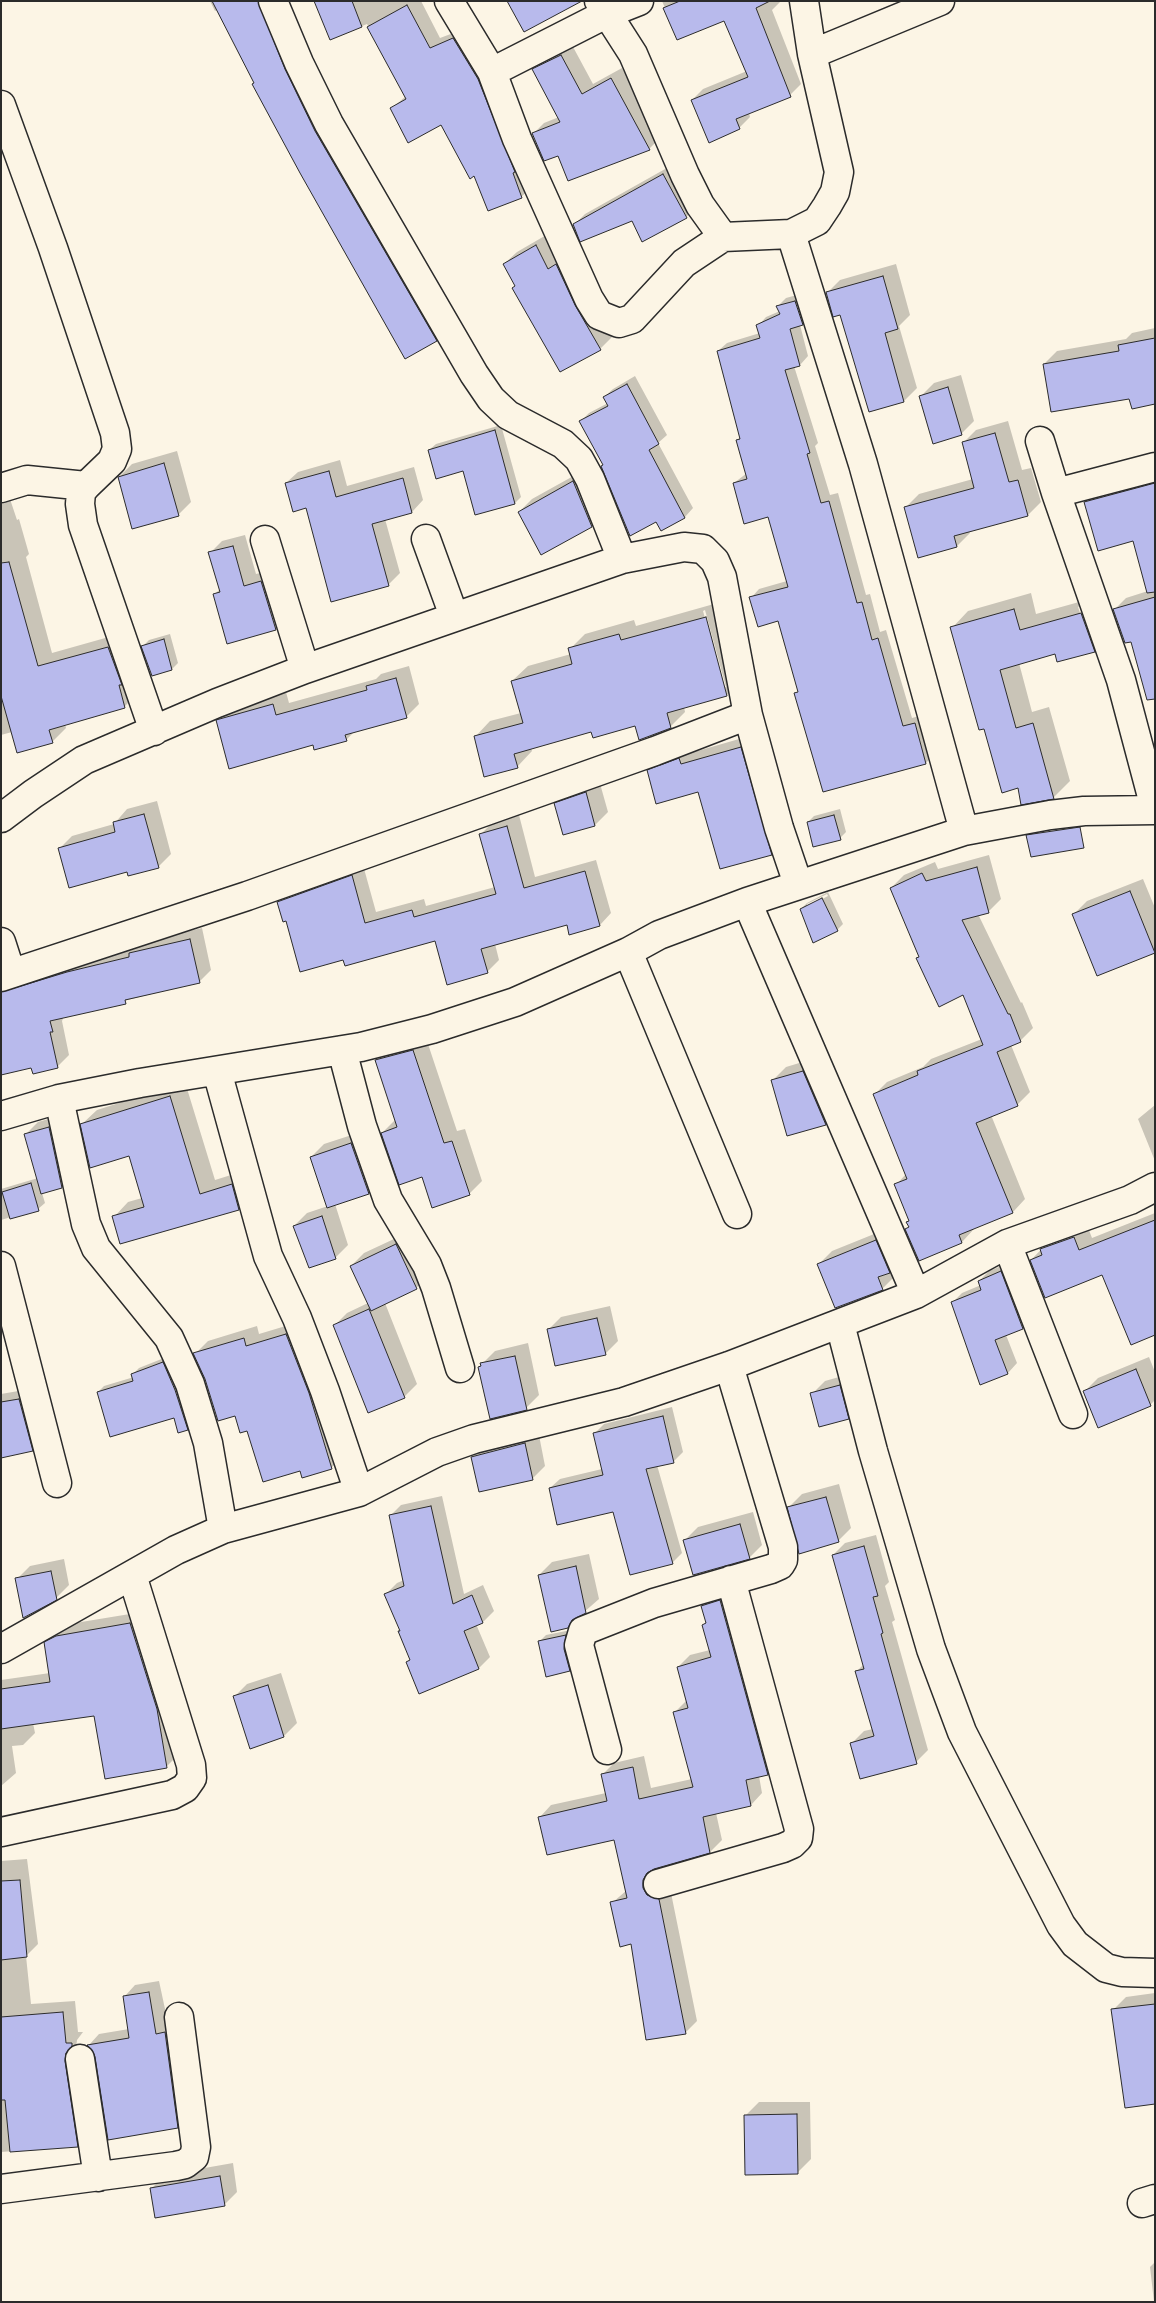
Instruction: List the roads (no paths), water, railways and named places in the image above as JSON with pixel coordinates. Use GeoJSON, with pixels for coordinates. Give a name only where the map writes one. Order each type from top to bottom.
{"type":"FeatureCollection","features":[{"type":"Feature","properties":{"kind":"street"},"geometry":{"type":"LineString","coordinates":[[273,1],[299,63],[329,124],[474,374],[491,400],[508,415],[563,444],[579,459],[590,479],[622,559]]}},
{"type":"Feature","properties":{"kind":"street"},"geometry":{"type":"LineString","coordinates":[[449,1],[492,72],[517,139],[589,299],[598,315],[619,323],[632,319],[684,263],[723,236],[791,234],[817,221],[835,192],[839,172],[812,54],[804,1]]}},
{"type":"Feature","properties":{"kind":"street"},"geometry":{"type":"LineString","coordinates":[[492,72],[602,8],[639,1]]}},
{"type":"Feature","properties":{"kind":"street"},"geometry":{"type":"LineString","coordinates":[[812,54],[940,1]]}},
{"type":"Feature","properties":{"kind":"street"},"geometry":{"type":"LineString","coordinates":[[602,8],[633,54],[685,175],[700,204],[723,236]]}},
{"type":"Feature","properties":{"kind":"street"},"geometry":{"type":"LineString","coordinates":[[1,105],[53,248],[115,433],[117,449],[112,461],[81,492],[80,504],[83,525],[154,731]]}},
{"type":"Feature","properties":{"kind":"street"},"geometry":{"type":"LineString","coordinates":[[791,234],[864,464],[964,832]]}},
{"type":"Feature","properties":{"kind":"street"},"geometry":{"type":"LineString","coordinates":[[1,1116],[59,1099],[342,1050],[432,1029],[515,1002],[628,952],[660,935],[747,902],[964,832],[1084,811],[1155,809],[1121,680],[1056,494],[1040,441]]}},
{"type":"Feature","properties":{"kind":"street"},"geometry":{"type":"LineString","coordinates":[[1056,494],[1155,467]]}},
{"type":"Feature","properties":{"kind":"street"},"geometry":{"type":"LineString","coordinates":[[1,488],[27,480],[86,486]]}},
{"type":"Feature","properties":{"kind":"street"},"geometry":{"type":"LineString","coordinates":[[426,539],[454,616]]}},
{"type":"Feature","properties":{"kind":"street"},"geometry":{"type":"LineString","coordinates":[[265,540],[305,669]]}},
{"type":"Feature","properties":{"kind":"street"},"geometry":{"type":"LineString","coordinates":[[1,818],[84,760],[305,669],[622,559],[684,547],[702,549],[715,560],[722,577],[748,715],[779,828],[798,884]]}},
{"type":"Feature","properties":{"kind":"street"},"geometry":{"type":"LineString","coordinates":[[1,942],[6,975],[247,896],[645,755],[748,715]]}},
{"type":"Feature","properties":{"kind":"street"},"geometry":{"type":"LineString","coordinates":[[747,902],[916,1294]]}},
{"type":"Feature","properties":{"kind":"street"},"geometry":{"type":"LineString","coordinates":[[628,952],[737,1214]]}},
{"type":"Feature","properties":{"kind":"street"},"geometry":{"type":"LineString","coordinates":[[342,1050],[362,1126],[388,1200],[427,1265],[436,1288],[460,1368]]}},
{"type":"Feature","properties":{"kind":"street"},"geometry":{"type":"LineString","coordinates":[[217,1071],[268,1256],[297,1318],[359,1492]]}},
{"type":"Feature","properties":{"kind":"street"},"geometry":{"type":"LineString","coordinates":[[59,1099],[86,1224],[96,1248],[168,1338],[190,1384],[208,1443],[223,1529]]}},
{"type":"Feature","properties":{"kind":"street"},"geometry":{"type":"LineString","coordinates":[[1,1649],[176,1550],[223,1529],[359,1492],[437,1452],[474,1439],[624,1402],[729,1366],[916,1294],[1007,1244],[1130,1200],[1155,1187]]}},
{"type":"Feature","properties":{"kind":"street"},"geometry":{"type":"LineString","coordinates":[[1007,1244],[1073,1414]]}},
{"type":"Feature","properties":{"kind":"street"},"geometry":{"type":"LineString","coordinates":[[1,1266],[57,1484]]}},
{"type":"Feature","properties":{"kind":"street"},"geometry":{"type":"LineString","coordinates":[[840,1324],[873,1451],[932,1649],[962,1732],[1061,1925],[1075,1944],[1106,1968],[1122,1972],[1155,1973]]}},
{"type":"Feature","properties":{"kind":"street"},"geometry":{"type":"LineString","coordinates":[[607,1750],[579,1645],[583,1631],[654,1603],[780,1565],[784,1554],[729,1366]]}},
{"type":"Feature","properties":{"kind":"street"},"geometry":{"type":"LineString","coordinates":[[1,1832],[172,1795],[185,1788],[192,1778],[191,1765],[132,1575]]}},
{"type":"Feature","properties":{"kind":"street"},"geometry":{"type":"LineString","coordinates":[[658,1884],[783,1848],[792,1844],[798,1838],[799,1829],[731,1580]]}},
{"type":"Feature","properties":{"kind":"street"},"geometry":{"type":"LineString","coordinates":[[1,2190],[176,2166],[185,2164],[194,2157],[196,2147],[179,2017]]}},
{"type":"Feature","properties":{"kind":"street"},"geometry":{"type":"LineString","coordinates":[[80,2059],[98,2177]]}}]}
